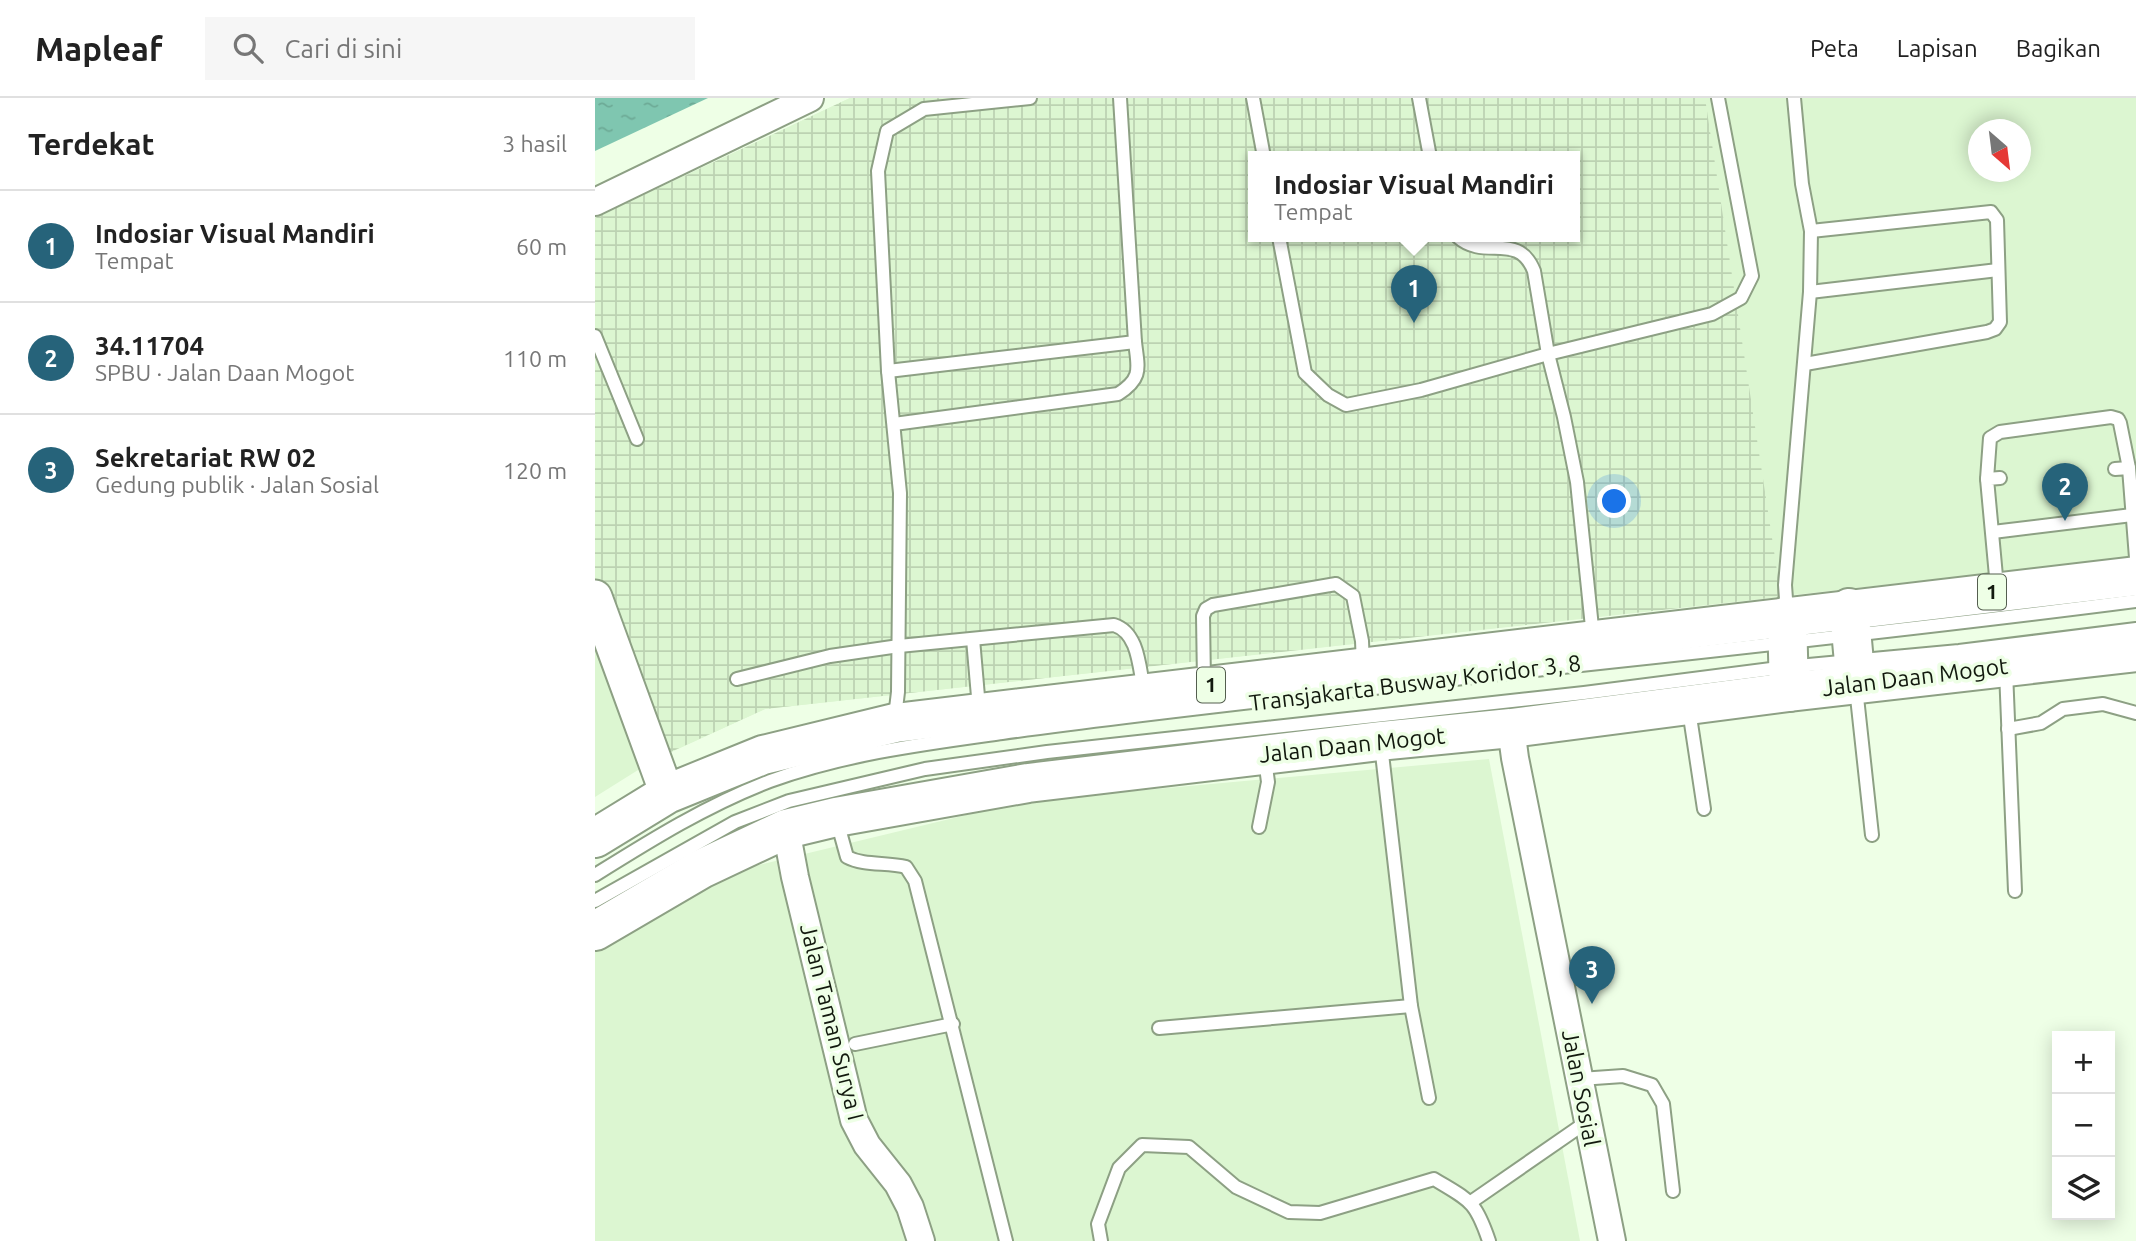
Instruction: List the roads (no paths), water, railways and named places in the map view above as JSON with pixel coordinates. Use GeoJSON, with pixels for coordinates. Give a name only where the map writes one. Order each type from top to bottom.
{"type":"FeatureCollection","features":[{"type":"Feature","properties":{"kind":"highway","name":"Jalan Daan Mogot"},"geometry":{"type":"LineString","coordinates":[[595,838],[667,794],[763,755],[895,723],[1594,641],[1788,654],[1852,647],[1998,591],[2136,576]]}},
{"type":"Feature","properties":{"kind":"highway","name":"Jalan Daan Mogot"},"geometry":{"type":"LineString","coordinates":[[595,931],[701,869],[786,829],[837,817],[1028,783],[1688,706],[1788,654],[1852,647],[2006,667],[2136,652]]}},
{"type":"Feature","properties":{"kind":"street"},"geometry":{"type":"LineString","coordinates":[[595,202],[810,98]]}},
{"type":"Feature","properties":{"kind":"street"},"geometry":{"type":"LineString","coordinates":[[595,597],[667,794]]}},
{"type":"Feature","properties":{"kind":"street","name":"Jalan Sosial"},"geometry":{"type":"LineString","coordinates":[[1511,728],[1612,1241]]}},
{"type":"Feature","properties":{"kind":"street","name":"Jalan Taman Surya I"},"geometry":{"type":"LineString","coordinates":[[786,829],[854,1120],[867,1145],[898,1184],[910,1207],[921,1241]]}},
{"type":"Feature","properties":{"kind":"lane"},"geometry":{"type":"LineString","coordinates":[[895,723],[899,646],[900,494],[888,371],[878,172],[887,131],[924,109],[1030,98]]}},
{"type":"Feature","properties":{"kind":"lane"},"geometry":{"type":"LineString","coordinates":[[894,424],[1118,394],[1132,385],[1139,371],[1119,98]]}},
{"type":"Feature","properties":{"kind":"lane"},"geometry":{"type":"LineString","coordinates":[[1253,98],[1263,151]]}},
{"type":"Feature","properties":{"kind":"lane"},"geometry":{"type":"LineString","coordinates":[[1419,98],[1429,151]]}},
{"type":"Feature","properties":{"kind":"lane"},"geometry":{"type":"LineString","coordinates":[[1280,242],[1305,373],[1328,394],[1346,405],[1421,390],[1548,354],[1711,314],[1741,298],[1752,276],[1718,98]]}},
{"type":"Feature","properties":{"kind":"lane"},"geometry":{"type":"LineString","coordinates":[[1788,654],[1785,585],[1805,364],[1811,231],[1802,184],[1794,98]]}},
{"type":"Feature","properties":{"kind":"lane"},"geometry":{"type":"LineString","coordinates":[[1805,364],[1995,329],[2000,322],[1997,220],[1991,212],[1811,231]]}},
{"type":"Feature","properties":{"kind":"lane"},"geometry":{"type":"LineString","coordinates":[[1467,242],[1486,249],[1510,248],[1521,252],[1530,260],[1534,271],[1548,354],[1577,482],[1594,641]]}},
{"type":"Feature","properties":{"kind":"lane"},"geometry":{"type":"LineString","coordinates":[[1810,292],[1998,270]]}},
{"type":"Feature","properties":{"kind":"lane"},"geometry":{"type":"LineString","coordinates":[[595,336],[637,439]]}},
{"type":"Feature","properties":{"kind":"lane"},"geometry":{"type":"LineString","coordinates":[[888,371],[1135,342]]}},
{"type":"Feature","properties":{"kind":"lane"},"geometry":{"type":"LineString","coordinates":[[1998,591],[1990,438],[2000,432],[2111,417],[2118,419],[2129,468],[2136,558]]}},
{"type":"Feature","properties":{"kind":"lane"},"geometry":{"type":"LineString","coordinates":[[2115,470],[2129,468]]}},
{"type":"Feature","properties":{"kind":"lane"},"geometry":{"type":"LineString","coordinates":[[1993,532],[2132,515]]}},
{"type":"Feature","properties":{"kind":"lane"},"geometry":{"type":"LineString","coordinates":[[1204,686],[1203,615],[1206,609],[1336,584],[1353,596],[1362,641],[1363,669]]}},
{"type":"Feature","properties":{"kind":"lane"},"geometry":{"type":"LineString","coordinates":[[1852,647],[2136,601]]}},
{"type":"Feature","properties":{"kind":"lane"},"geometry":{"type":"LineString","coordinates":[[737,680],[803,662],[899,646],[1108,625],[1119,626],[1133,642],[1145,693]]}},
{"type":"Feature","properties":{"kind":"lane"},"geometry":{"type":"LineString","coordinates":[[1852,647],[2136,629]]}},
{"type":"Feature","properties":{"kind":"lane"},"geometry":{"type":"LineString","coordinates":[[973,639],[980,711]]}},
{"type":"Feature","properties":{"kind":"lane"},"geometry":{"type":"LineString","coordinates":[[1852,647],[1872,835]]}},
{"type":"Feature","properties":{"kind":"lane","name":"Transjakarta Busway Koridor 3, 8"},"geometry":{"type":"LineString","coordinates":[[595,875],[724,800],[816,766],[898,748],[1076,723],[1666,654],[1788,654]]}},
{"type":"Feature","properties":{"kind":"lane","name":"Transjakarta Busway Koridor 3, 8"},"geometry":{"type":"LineString","coordinates":[[595,901],[735,822],[789,801],[925,769],[1047,752],[1584,693],[1788,654]]}},
{"type":"Feature","properties":{"kind":"lane"},"geometry":{"type":"LineString","coordinates":[[2006,667],[2015,891]]}},
{"type":"Feature","properties":{"kind":"lane"},"geometry":{"type":"LineString","coordinates":[[2008,729],[2041,723],[2063,709],[2089,705],[2102,704],[2136,713]]}},
{"type":"Feature","properties":{"kind":"lane"},"geometry":{"type":"LineString","coordinates":[[1688,706],[1703,809]]}},
{"type":"Feature","properties":{"kind":"lane"},"geometry":{"type":"LineString","coordinates":[[1380,741],[1411,1006],[1429,1098]]}},
{"type":"Feature","properties":{"kind":"lane"},"geometry":{"type":"LineString","coordinates":[[1259,827],[1268,782],[1265,755]]}},
{"type":"Feature","properties":{"kind":"lane"},"geometry":{"type":"LineString","coordinates":[[837,817],[847,857],[856,862],[889,863],[906,867],[915,881],[1006,1241]]}},
{"type":"Feature","properties":{"kind":"lane"},"geometry":{"type":"LineString","coordinates":[[1159,1028],[1411,1006]]}},
{"type":"Feature","properties":{"kind":"lane"},"geometry":{"type":"LineString","coordinates":[[855,1044],[953,1024]]}},
{"type":"Feature","properties":{"kind":"lane"},"geometry":{"type":"LineString","coordinates":[[1580,1079],[1623,1076],[1652,1085],[1663,1104],[1673,1191]]}},
{"type":"Feature","properties":{"kind":"lane"},"geometry":{"type":"LineString","coordinates":[[1471,1202],[1588,1121]]}},
{"type":"Feature","properties":{"kind":"lane"},"geometry":{"type":"LineString","coordinates":[[1101,1241],[1098,1224],[1119,1168],[1142,1146],[1189,1147],[1235,1187],[1289,1212],[1321,1213],[1434,1179],[1471,1202],[1480,1216],[1489,1241]]}},
{"type":"Feature","properties":{"kind":"water"},"geometry":{"type":"Polygon","coordinates":[[[595,98],[708,98],[595,151],[595,98]]]}},
{"type":"Feature","properties":{"kind":"place","name":"Indosiar Visual Mandiri"},"geometry":{"type":"Point","coordinates":[1414,323]}},
{"type":"Feature","properties":{"kind":"place","name":"34.11704"},"geometry":{"type":"Point","coordinates":[2065,521]}},
{"type":"Feature","properties":{"kind":"place","name":"Sekretariat RW 02"},"geometry":{"type":"Point","coordinates":[1592,1004]}}]}
